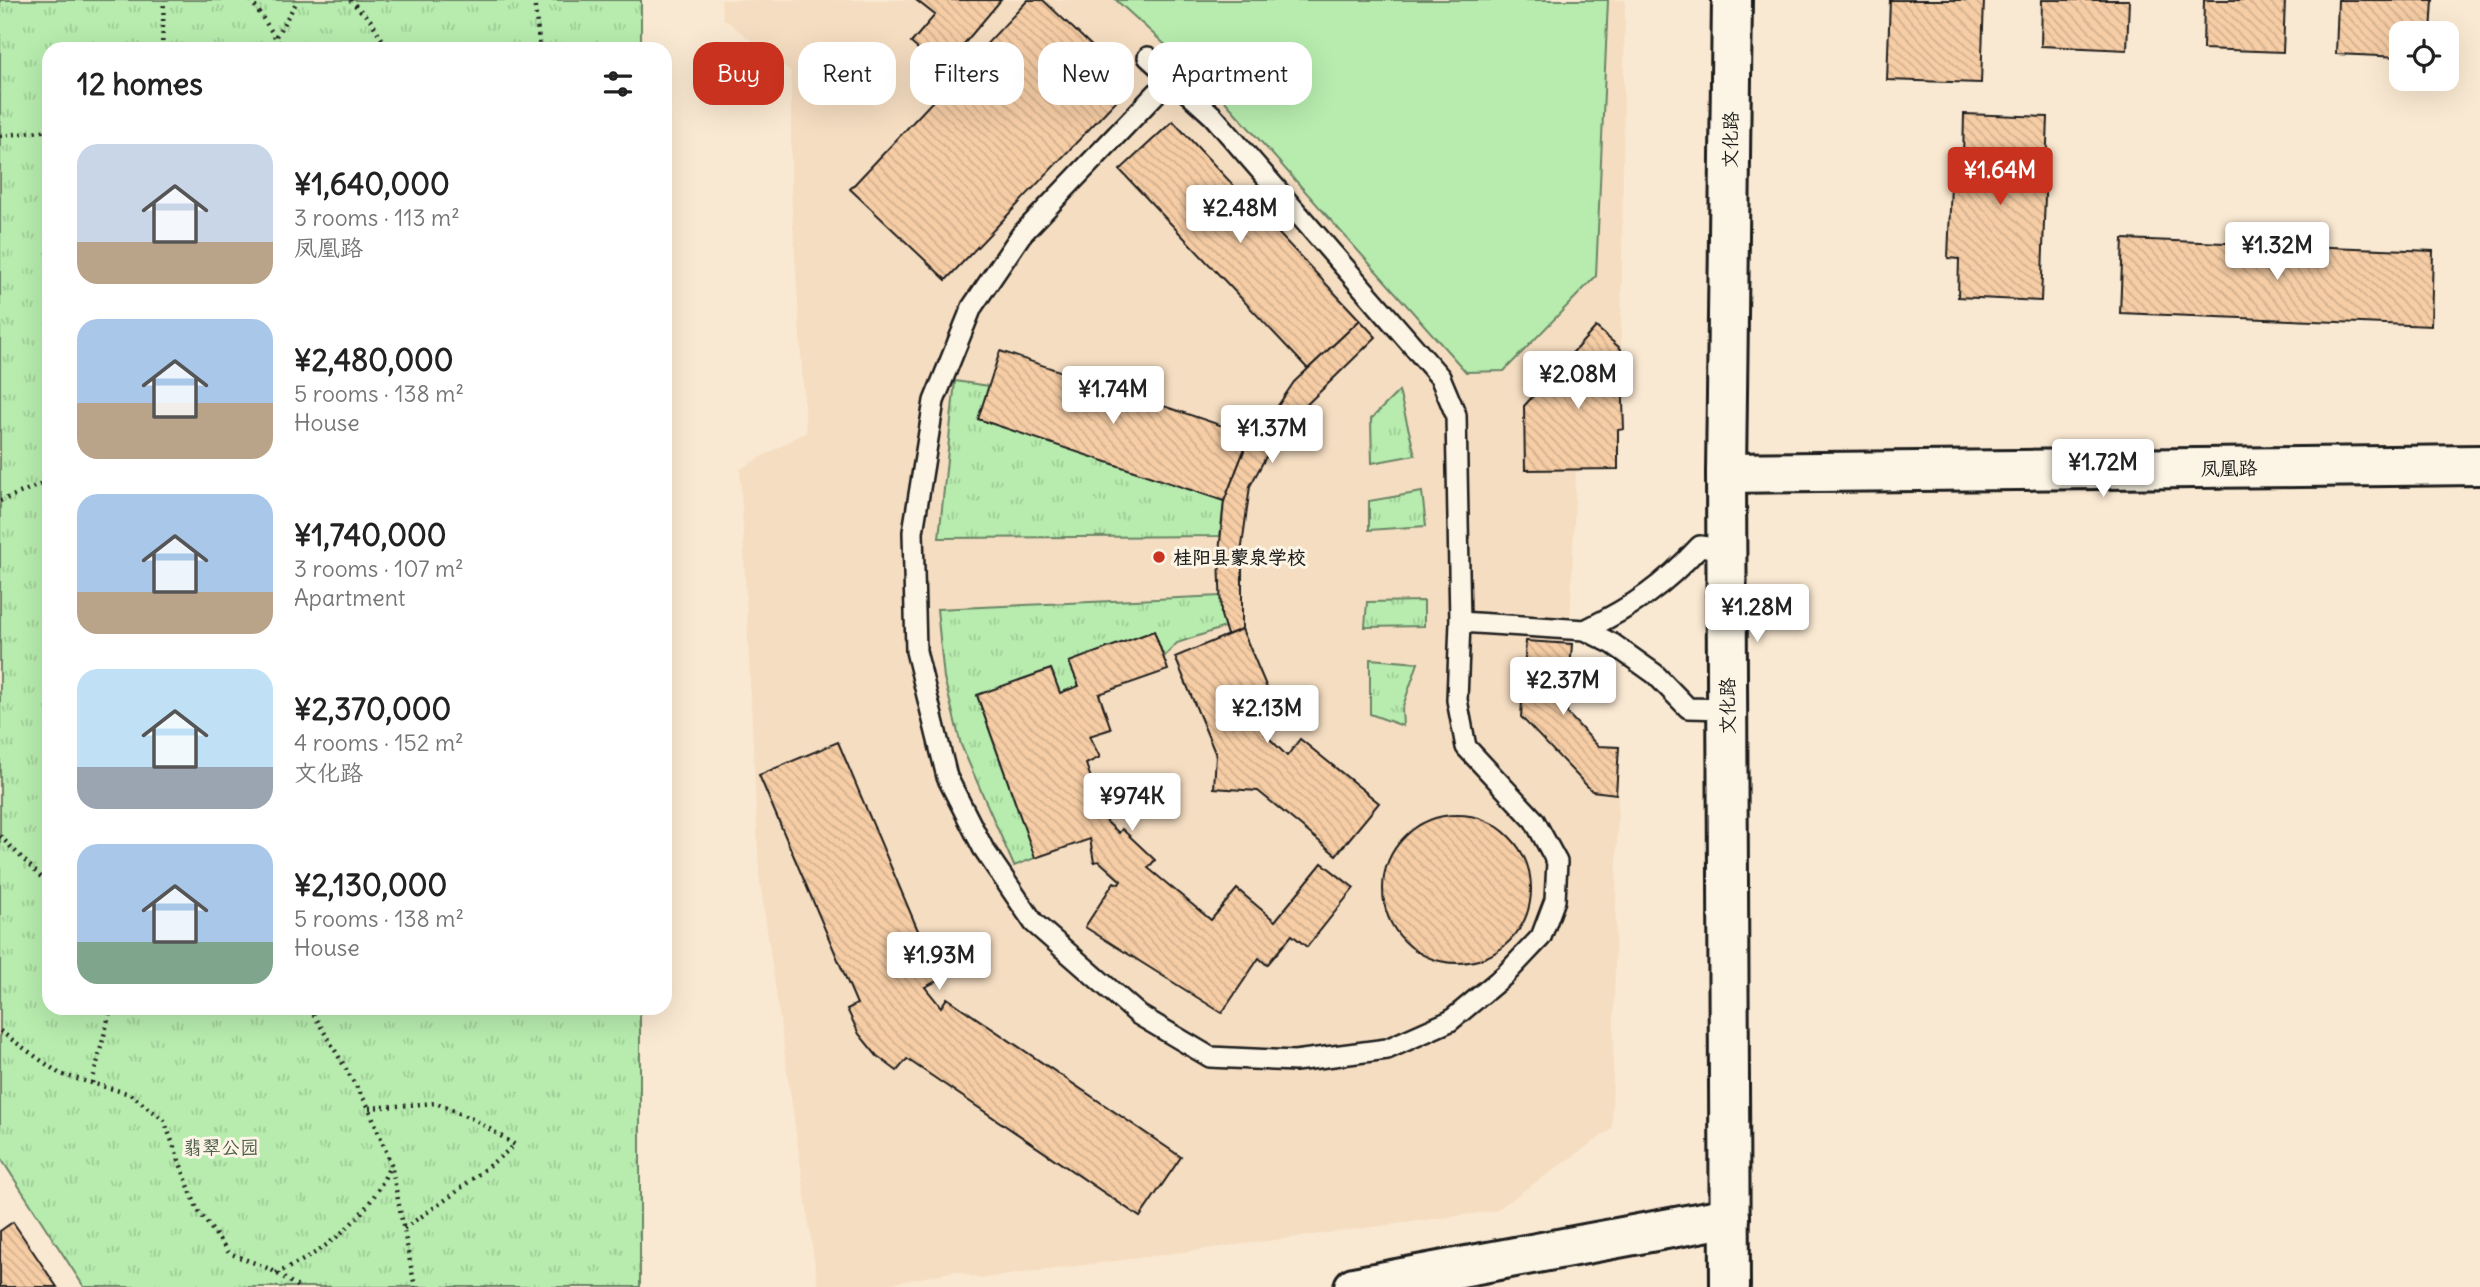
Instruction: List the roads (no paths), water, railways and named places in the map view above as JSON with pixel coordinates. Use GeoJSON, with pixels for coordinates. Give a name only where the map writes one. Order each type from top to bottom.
{"type":"FeatureCollection","features":[{"type":"Feature","properties":{"kind":"main road","name":"文化路"},"geometry":{"type":"LineString","coordinates":[[1730,1287],[1726,473],[1732,0]]}},
{"type":"Feature","properties":{"kind":"main road","name":"凤凰路"},"geometry":{"type":"LineString","coordinates":[[1726,473],[2480,465]]}},
{"type":"Feature","properties":{"kind":"main road"},"geometry":{"type":"LineString","coordinates":[[1354,1287],[1730,1217]]}},
{"type":"Feature","properties":{"kind":"lane"},"geometry":{"type":"LineString","coordinates":[[1148,102],[1021,235],[972,307],[934,401],[913,532],[916,651],[947,776],[983,848],[1034,923],[1139,1015],[1210,1057],[1296,1061],[1387,1049],[1450,1021],[1505,975],[1541,937],[1555,900],[1557,862],[1534,820],[1466,747],[1457,700],[1461,622],[1456,415],[1440,377],[1201,105]]}},
{"type":"Feature","properties":{"kind":"lane"},"geometry":{"type":"LineString","coordinates":[[1585,630],[1634,606],[1676,572],[1700,545],[1727,550]]}},
{"type":"Feature","properties":{"kind":"lane"},"geometry":{"type":"LineString","coordinates":[[1461,622],[1585,630],[1613,644],[1655,674],[1688,708],[1727,709]]}},
{"type":"Feature","properties":{"kind":"place","name":"桂阳县蒙泉学校"},"geometry":{"type":"Point","coordinates":[1159,557]}},
{"type":"Feature","properties":{"kind":"park label","name":"翡翠公园"},"geometry":{"type":"Point","coordinates":[221,1147]}}]}
